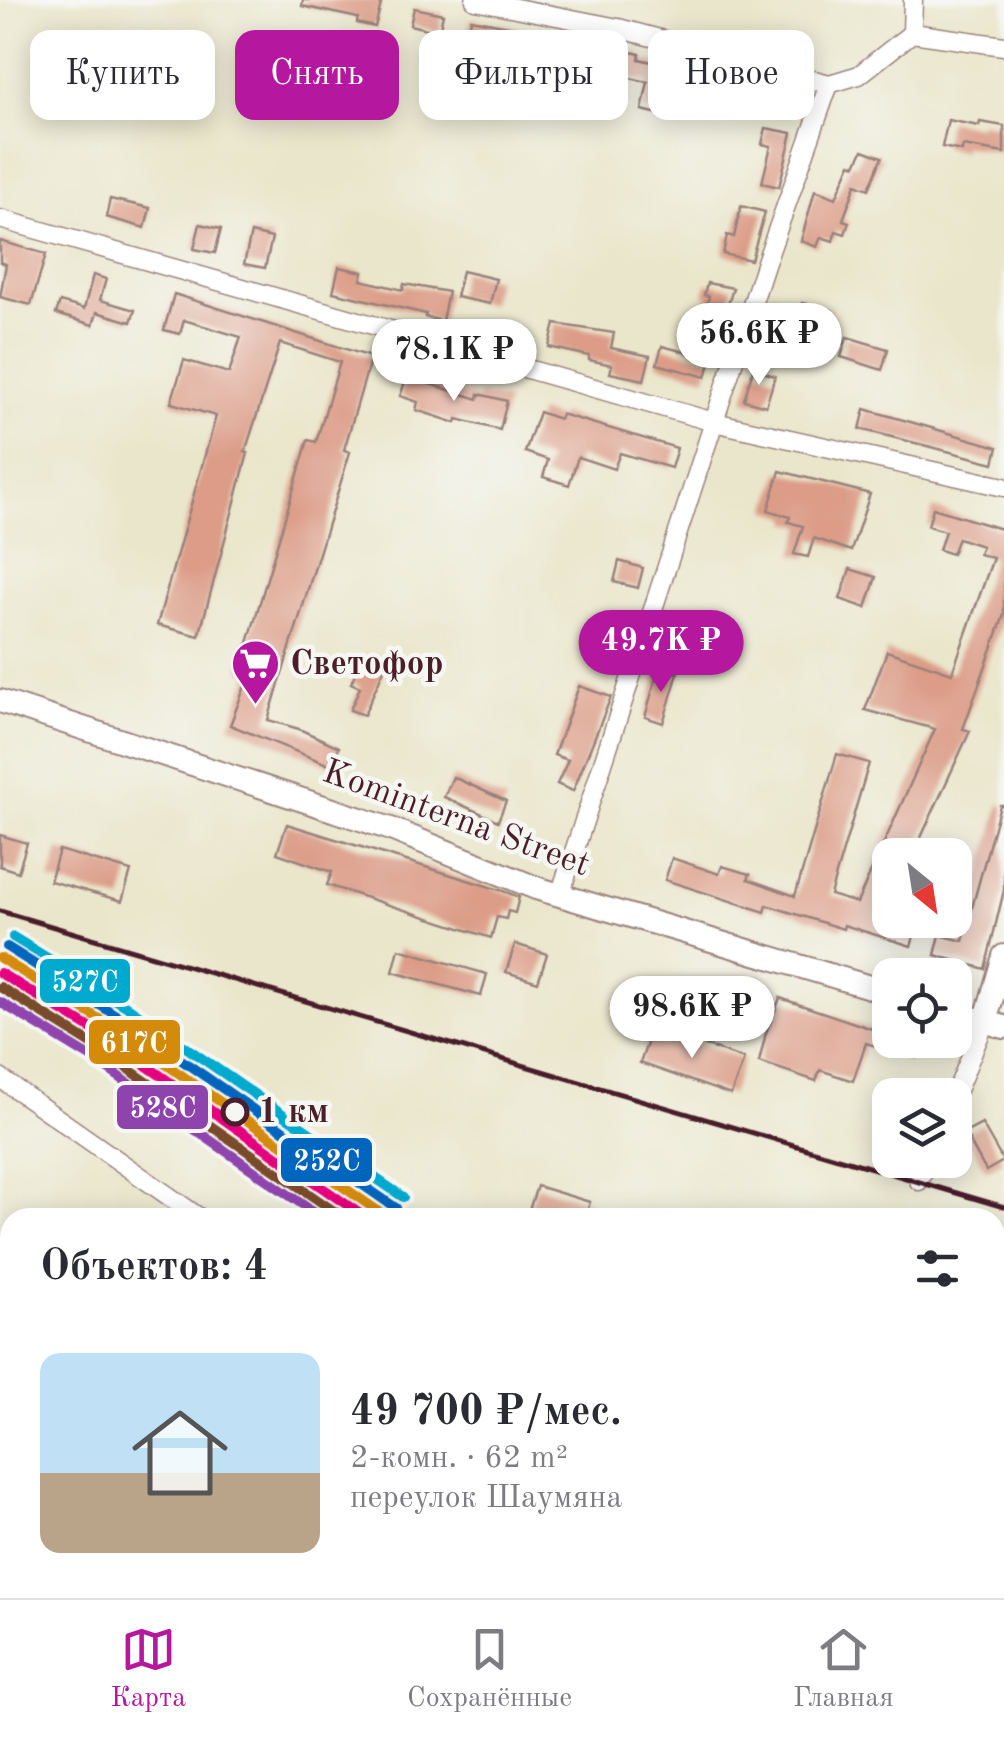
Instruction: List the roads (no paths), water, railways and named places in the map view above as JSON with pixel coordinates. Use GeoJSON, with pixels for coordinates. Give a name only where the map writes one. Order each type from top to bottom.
{"type":"FeatureCollection","features":[{"type":"Feature","properties":{"kind":"street"},"geometry":{"type":"LineString","coordinates":[[475,0],[618,28],[829,84],[859,75],[912,33],[1004,46]]}},
{"type":"Feature","properties":{"kind":"street"},"geometry":{"type":"LineString","coordinates":[[912,33],[913,0]]}},
{"type":"Feature","properties":{"kind":"street"},"geometry":{"type":"LineString","coordinates":[[560,896],[764,264],[829,84]]}},
{"type":"Feature","properties":{"kind":"street"},"geometry":{"type":"LineString","coordinates":[[0,219],[714,422],[1004,487]]}},
{"type":"Feature","properties":{"kind":"street","name":"Kominterna Street"},"geometry":{"type":"LineString","coordinates":[[0,702],[391,830],[560,896],[872,989]]}},
{"type":"Feature","properties":{"kind":"street"},"geometry":{"type":"LineString","coordinates":[[965,1078],[995,1024],[1004,956]]}},
{"type":"Feature","properties":{"kind":"street"},"geometry":{"type":"LineString","coordinates":[[0,1078],[186,1208]]}},
{"type":"Feature","properties":{"kind":"street"},"geometry":{"type":"LineString","coordinates":[[919,1182],[921,1178]]}},
{"type":"Feature","properties":{"kind":"railway"},"geometry":{"type":"LineString","coordinates":[[0,911],[1004,1207]]}},
{"type":"Feature","properties":{"kind":"place","name":"Светофор"},"geometry":{"type":"Point","coordinates":[255,706]}},
{"type":"Feature","properties":{"kind":"place","name":"1 км"},"geometry":{"type":"Point","coordinates":[235,1112]}}]}
